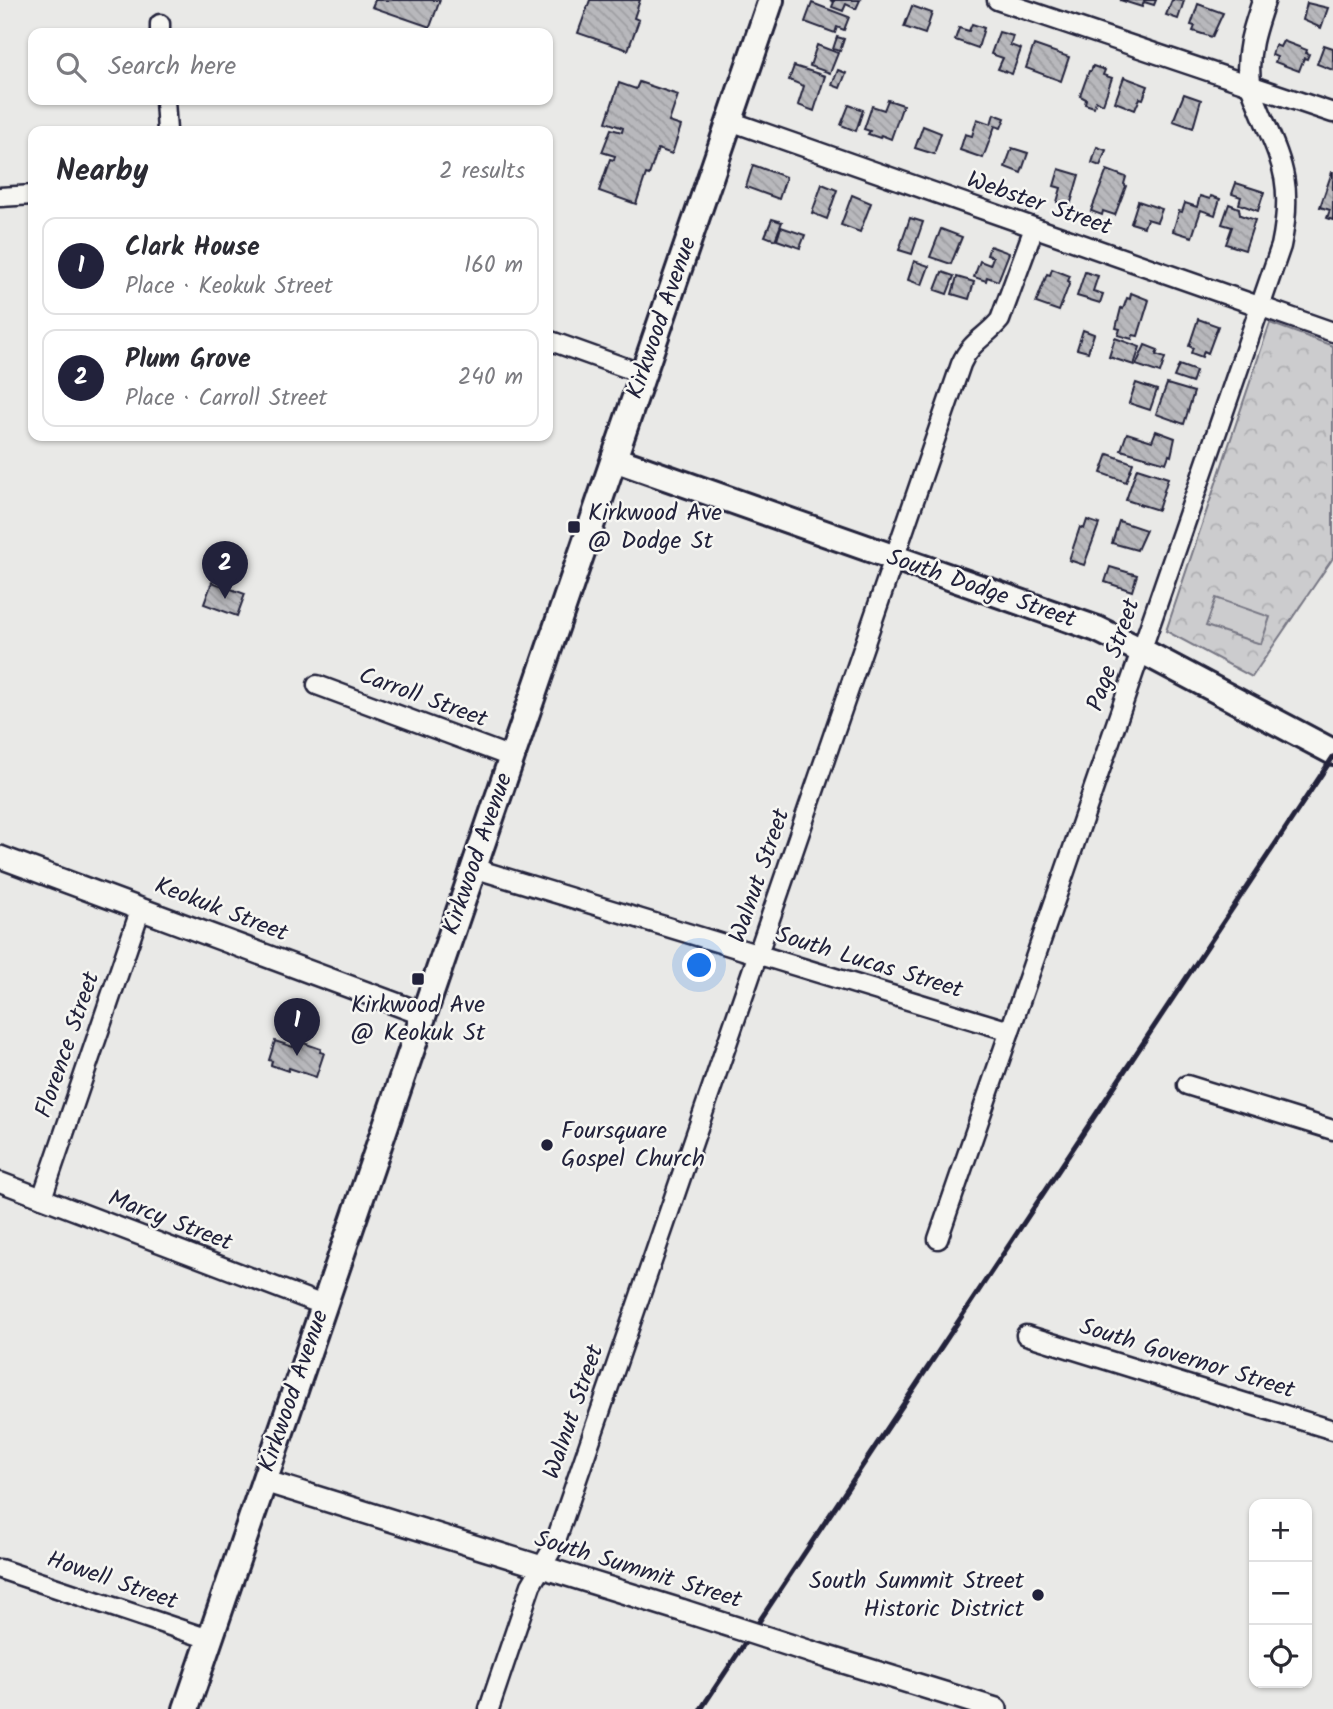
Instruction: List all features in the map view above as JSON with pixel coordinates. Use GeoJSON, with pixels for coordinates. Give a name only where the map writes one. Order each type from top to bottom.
{"type":"FeatureCollection","features":[{"type":"Feature","properties":{"kind":"main road","name":"Kirkwood Avenue"},"geometry":{"type":"LineString","coordinates":[[186,1709],[771,0]]}},
{"type":"Feature","properties":{"kind":"main road","name":"South Dodge Street"},"geometry":{"type":"LineString","coordinates":[[614,459],[1097,629],[1142,650],[1333,752]]}},
{"type":"Feature","properties":{"kind":"street"},"geometry":{"type":"LineString","coordinates":[[997,0],[1333,113]]}},
{"type":"Feature","properties":{"kind":"street"},"geometry":{"type":"LineString","coordinates":[[1250,85],[1249,49],[1264,0]]}},
{"type":"Feature","properties":{"kind":"street","name":"Page Street"},"geometry":{"type":"LineString","coordinates":[[939,1239],[1281,246],[1288,195],[1282,159],[1250,85]]}},
{"type":"Feature","properties":{"kind":"street"},"geometry":{"type":"LineString","coordinates":[[165,105],[167,126]]}},
{"type":"Feature","properties":{"kind":"street","name":"Webster Street"},"geometry":{"type":"LineString","coordinates":[[730,121],[1333,332]]}},
{"type":"Feature","properties":{"kind":"street"},"geometry":{"type":"LineString","coordinates":[[0,197],[28,195]]}},
{"type":"Feature","properties":{"kind":"street","name":"Walnut Street"},"geometry":{"type":"LineString","coordinates":[[489,1709],[531,1585],[554,1546],[961,363],[976,340],[994,328],[1000,320],[1034,228]]}},
{"type":"Feature","properties":{"kind":"street"},"geometry":{"type":"LineString","coordinates":[[553,342],[643,374]]}},
{"type":"Feature","properties":{"kind":"street","name":"Carroll Street"},"geometry":{"type":"LineString","coordinates":[[317,685],[511,757]]}},
{"type":"Feature","properties":{"kind":"street","name":"Keokuk Street"},"geometry":{"type":"LineString","coordinates":[[0,857],[423,1014]]}},
{"type":"Feature","properties":{"kind":"street","name":"South Lucas Street"},"geometry":{"type":"LineString","coordinates":[[473,868],[1010,1031]]}},
{"type":"Feature","properties":{"kind":"street","name":"Florence Street"},"geometry":{"type":"LineString","coordinates":[[42,1198],[141,908]]}},
{"type":"Feature","properties":{"kind":"street"},"geometry":{"type":"LineString","coordinates":[[1187,1085],[1333,1130]]}},
{"type":"Feature","properties":{"kind":"street","name":"Marcy Street"},"geometry":{"type":"LineString","coordinates":[[0,1182],[323,1305]]}},
{"type":"Feature","properties":{"kind":"street","name":"South Governor Street"},"geometry":{"type":"LineString","coordinates":[[1026,1335],[1333,1430]]}},
{"type":"Feature","properties":{"kind":"street","name":"South Summit Street"},"geometry":{"type":"LineString","coordinates":[[264,1481],[996,1709]]}},
{"type":"Feature","properties":{"kind":"street","name":"Howell Street"},"geometry":{"type":"LineString","coordinates":[[0,1569],[209,1640]]}},
{"type":"Feature","properties":{"kind":"green space"},"geometry":{"type":"Polygon","coordinates":[[[1270,323],[1333,346],[1333,558],[1252,677],[1166,631],[1270,323]]]}},
{"type":"Feature","properties":{"kind":"green space"},"geometry":{"type":"Polygon","coordinates":[[[1216,598],[1270,617],[1261,644],[1206,626],[1216,598]]]}},
{"type":"Feature","properties":{"kind":"building"},"geometry":{"type":"Polygon","coordinates":[[[375,0],[440,0],[430,27],[372,7],[375,0]]]}},
{"type":"Feature","properties":{"kind":"building"},"geometry":{"type":"Polygon","coordinates":[[[590,0],[640,0],[634,18],[639,20],[628,50],[578,33],[590,0]]]}},
{"type":"Feature","properties":{"kind":"building"},"geometry":{"type":"Polygon","coordinates":[[[830,0],[860,0],[856,9],[846,4],[843,11],[832,7],[834,2],[830,0]]]}},
{"type":"Feature","properties":{"kind":"building"},"geometry":{"type":"Polygon","coordinates":[[[1120,0],[1156,0],[1154,5],[1144,2],[1142,7],[1120,0]]]}},
{"type":"Feature","properties":{"kind":"building"},"geometry":{"type":"Polygon","coordinates":[[[1172,0],[1184,1],[1178,19],[1166,15],[1172,0]]]}},
{"type":"Feature","properties":{"kind":"building"},"geometry":{"type":"Polygon","coordinates":[[[812,3],[849,17],[844,30],[837,27],[835,33],[805,22],[812,3]]]}},
{"type":"Feature","properties":{"kind":"building"},"geometry":{"type":"Polygon","coordinates":[[[1307,3],[1328,8],[1321,28],[1303,20],[1307,3]]]}},
{"type":"Feature","properties":{"kind":"building"},"geometry":{"type":"Polygon","coordinates":[[[1198,4],[1223,13],[1212,37],[1193,31],[1195,26],[1191,25],[1198,4]]]}},
{"type":"Feature","properties":{"kind":"building"},"geometry":{"type":"Polygon","coordinates":[[[912,6],[932,13],[925,34],[904,27],[912,6]]]}},
{"type":"Feature","properties":{"kind":"building"},"geometry":{"type":"Polygon","coordinates":[[[972,24],[984,28],[978,48],[955,40],[959,28],[969,31],[972,24]]]}},
{"type":"Feature","properties":{"kind":"building"},"geometry":{"type":"Polygon","coordinates":[[[999,32],[1013,36],[1010,45],[1021,49],[1012,74],[998,69],[1003,58],[991,54],[999,32]]]}},
{"type":"Feature","properties":{"kind":"building"},"geometry":{"type":"Polygon","coordinates":[[[837,37],[844,39],[840,51],[833,49],[837,37]]]}},
{"type":"Feature","properties":{"kind":"building"},"geometry":{"type":"Polygon","coordinates":[[[1283,41],[1307,50],[1306,53],[1309,54],[1307,59],[1304,58],[1299,71],[1275,62],[1277,57],[1272,55],[1275,45],[1280,47],[1283,41]]]}},
{"type":"Feature","properties":{"kind":"building"},"geometry":{"type":"Polygon","coordinates":[[[817,45],[838,53],[830,73],[810,66],[817,45]]]}},
{"type":"Feature","properties":{"kind":"building"},"geometry":{"type":"Polygon","coordinates":[[[1034,45],[1069,57],[1061,81],[1026,68],[1034,45]]]}},
{"type":"Feature","properties":{"kind":"building"},"geometry":{"type":"Polygon","coordinates":[[[1324,45],[1333,48],[1333,70],[1317,64],[1324,45]]]}},
{"type":"Feature","properties":{"kind":"building"},"geometry":{"type":"Polygon","coordinates":[[[794,66],[825,76],[814,111],[798,105],[804,86],[789,80],[794,66]]]}},
{"type":"Feature","properties":{"kind":"building"},"geometry":{"type":"Polygon","coordinates":[[[1093,66],[1105,70],[1103,75],[1112,78],[1103,104],[1096,101],[1094,107],[1085,104],[1086,99],[1080,96],[1093,66]]]}},
{"type":"Feature","properties":{"kind":"building"},"geometry":{"type":"Polygon","coordinates":[[[838,70],[846,73],[840,88],[832,85],[838,70]]]}},
{"type":"Feature","properties":{"kind":"building"},"geometry":{"type":"Polygon","coordinates":[[[1124,77],[1148,86],[1135,110],[1115,102],[1124,77]]]}},
{"type":"Feature","properties":{"kind":"building"},"geometry":{"type":"Polygon","coordinates":[[[639,82],[678,95],[669,122],[681,126],[672,154],[658,149],[636,204],[599,191],[610,159],[614,160],[615,156],[602,152],[611,129],[622,132],[623,128],[606,122],[619,83],[636,89],[639,82]]]}},
{"type":"Feature","properties":{"kind":"building"},"geometry":{"type":"Polygon","coordinates":[[[1184,94],[1201,100],[1193,128],[1173,121],[1184,94]]]}},
{"type":"Feature","properties":{"kind":"building"},"geometry":{"type":"Polygon","coordinates":[[[888,100],[903,105],[891,139],[868,134],[870,131],[864,129],[872,106],[884,110],[888,100]]]}},
{"type":"Feature","properties":{"kind":"building"},"geometry":{"type":"Polygon","coordinates":[[[849,105],[863,110],[856,131],[841,125],[849,105]]]}},
{"type":"Feature","properties":{"kind":"building"},"geometry":{"type":"Polygon","coordinates":[[[994,114],[1005,118],[1001,128],[995,126],[983,158],[960,150],[965,134],[972,136],[977,119],[991,124],[994,114]]]}},
{"type":"Feature","properties":{"kind":"building"},"geometry":{"type":"Polygon","coordinates":[[[923,126],[941,133],[934,154],[915,148],[923,126]]]}},
{"type":"Feature","properties":{"kind":"building"},"geometry":{"type":"Polygon","coordinates":[[[1097,147],[1106,150],[1100,166],[1092,163],[1097,147]]]}},
{"type":"Feature","properties":{"kind":"building"},"geometry":{"type":"Polygon","coordinates":[[[1012,148],[1028,153],[1021,173],[1005,167],[1012,148]]]}},
{"type":"Feature","properties":{"kind":"building"},"geometry":{"type":"Polygon","coordinates":[[[753,165],[786,177],[779,199],[746,187],[753,165]]]}},
{"type":"Feature","properties":{"kind":"building"},"geometry":{"type":"Polygon","coordinates":[[[1059,169],[1079,175],[1070,206],[1057,202],[1061,188],[1054,186],[1059,169]]]}},
{"type":"Feature","properties":{"kind":"building"},"geometry":{"type":"Polygon","coordinates":[[[1107,170],[1126,177],[1126,186],[1115,215],[1103,211],[1102,215],[1091,211],[1107,170]]]}},
{"type":"Feature","properties":{"kind":"building"},"geometry":{"type":"Polygon","coordinates":[[[1332,172],[1333,220],[1327,218],[1330,210],[1320,207],[1332,172]]]}},
{"type":"Feature","properties":{"kind":"building"},"geometry":{"type":"Polygon","coordinates":[[[1236,183],[1264,192],[1258,211],[1239,204],[1241,197],[1232,194],[1236,183]]]}},
{"type":"Feature","properties":{"kind":"building"},"geometry":{"type":"Polygon","coordinates":[[[822,184],[837,190],[827,219],[812,213],[822,184]]]}},
{"type":"Feature","properties":{"kind":"building"},"geometry":{"type":"Polygon","coordinates":[[[852,195],[871,203],[860,232],[841,225],[852,195]]]}},
{"type":"Feature","properties":{"kind":"building"},"geometry":{"type":"Polygon","coordinates":[[[1200,196],[1220,199],[1215,215],[1201,210],[1192,237],[1173,231],[1179,211],[1182,212],[1185,203],[1197,207],[1200,196]]]}},
{"type":"Feature","properties":{"kind":"building"},"geometry":{"type":"Polygon","coordinates":[[[1138,201],[1162,209],[1157,222],[1147,219],[1144,227],[1131,223],[1138,201]]]}},
{"type":"Feature","properties":{"kind":"building"},"geometry":{"type":"Polygon","coordinates":[[[1229,204],[1239,208],[1240,215],[1255,220],[1245,250],[1226,244],[1232,227],[1222,224],[1229,204]]]}},
{"type":"Feature","properties":{"kind":"building"},"geometry":{"type":"Polygon","coordinates":[[[910,218],[923,222],[912,254],[899,250],[910,218]]]}},
{"type":"Feature","properties":{"kind":"building"},"geometry":{"type":"Polygon","coordinates":[[[772,219],[782,222],[775,240],[765,236],[772,219]]]}},
{"type":"Feature","properties":{"kind":"building"},"geometry":{"type":"Polygon","coordinates":[[[781,227],[805,235],[800,248],[777,240],[781,227]]]}},
{"type":"Feature","properties":{"kind":"building"},"geometry":{"type":"Polygon","coordinates":[[[941,229],[962,237],[951,264],[930,257],[941,229]]]}},
{"type":"Feature","properties":{"kind":"building"},"geometry":{"type":"Polygon","coordinates":[[[990,246],[1009,253],[998,281],[987,277],[986,281],[974,277],[980,261],[990,265],[993,257],[987,255],[990,246]]]}},
{"type":"Feature","properties":{"kind":"building"},"geometry":{"type":"Polygon","coordinates":[[[914,261],[929,266],[922,285],[908,280],[914,261]]]}},
{"type":"Feature","properties":{"kind":"building"},"geometry":{"type":"Polygon","coordinates":[[[1052,269],[1070,276],[1059,311],[1036,303],[1047,274],[1050,275],[1052,269]]]}},
{"type":"Feature","properties":{"kind":"building"},"geometry":{"type":"Polygon","coordinates":[[[942,272],[954,276],[947,294],[935,290],[942,272]]]}},
{"type":"Feature","properties":{"kind":"building"},"geometry":{"type":"Polygon","coordinates":[[[1085,272],[1098,276],[1093,291],[1103,294],[1100,303],[1077,296],[1085,272]]]}},
{"type":"Feature","properties":{"kind":"building"},"geometry":{"type":"Polygon","coordinates":[[[957,277],[974,282],[969,299],[952,294],[957,277]]]}},
{"type":"Feature","properties":{"kind":"building"},"geometry":{"type":"Polygon","coordinates":[[[1131,293],[1149,300],[1138,336],[1133,335],[1132,339],[1118,335],[1120,329],[1116,328],[1121,308],[1123,309],[1127,298],[1130,299],[1131,293]]]}},
{"type":"Feature","properties":{"kind":"building"},"geometry":{"type":"Polygon","coordinates":[[[1198,319],[1218,326],[1208,353],[1204,351],[1202,357],[1191,353],[1193,348],[1189,346],[1198,319]]]}},
{"type":"Feature","properties":{"kind":"building"},"geometry":{"type":"Polygon","coordinates":[[[1083,330],[1094,334],[1088,352],[1077,349],[1083,330]]]}},
{"type":"Feature","properties":{"kind":"building"},"geometry":{"type":"Polygon","coordinates":[[[1115,338],[1140,347],[1134,365],[1109,357],[1115,338]]]}},
{"type":"Feature","properties":{"kind":"building"},"geometry":{"type":"Polygon","coordinates":[[[1145,345],[1158,350],[1156,355],[1165,358],[1160,373],[1136,365],[1145,345]]]}},
{"type":"Feature","properties":{"kind":"building"},"geometry":{"type":"Polygon","coordinates":[[[1179,365],[1196,371],[1192,383],[1174,377],[1179,365]]]}},
{"type":"Feature","properties":{"kind":"building"},"geometry":{"type":"Polygon","coordinates":[[[1136,383],[1157,390],[1150,410],[1129,403],[1136,383]]]}},
{"type":"Feature","properties":{"kind":"building"},"geometry":{"type":"Polygon","coordinates":[[[1167,384],[1194,392],[1184,424],[1156,414],[1167,384]]]}},
{"type":"Feature","properties":{"kind":"building"},"geometry":{"type":"Polygon","coordinates":[[[1156,431],[1175,438],[1171,456],[1169,455],[1166,463],[1121,450],[1127,433],[1152,441],[1156,431]]]}},
{"type":"Feature","properties":{"kind":"building"},"geometry":{"type":"Polygon","coordinates":[[[1108,454],[1133,463],[1126,482],[1101,473],[1108,454]]]}},
{"type":"Feature","properties":{"kind":"building"},"geometry":{"type":"Polygon","coordinates":[[[1137,468],[1168,478],[1158,510],[1126,500],[1137,468]]]}},
{"type":"Feature","properties":{"kind":"building"},"geometry":{"type":"Polygon","coordinates":[[[1087,520],[1099,524],[1084,565],[1069,560],[1080,527],[1084,529],[1087,520]]]}},
{"type":"Feature","properties":{"kind":"building"},"geometry":{"type":"Polygon","coordinates":[[[1119,521],[1146,530],[1137,550],[1112,543],[1119,521]]]}},
{"type":"Feature","properties":{"kind":"building"},"geometry":{"type":"Polygon","coordinates":[[[1110,567],[1137,575],[1132,591],[1105,582],[1110,567]]]}},
{"type":"Feature","properties":{"kind":"building"},"geometry":{"type":"Polygon","coordinates":[[[212,582],[245,594],[237,616],[204,604],[212,582]]]}},
{"type":"Feature","properties":{"kind":"building"},"geometry":{"type":"Polygon","coordinates":[[[295,1040],[321,1049],[320,1052],[324,1053],[316,1077],[271,1065],[272,1061],[269,1060],[275,1041],[293,1047],[295,1040]]]}},
{"type":"Feature","properties":{"kind":"railway"},"geometry":{"type":"LineString","coordinates":[[701,1709],[1333,757]]}},
{"type":"Feature","properties":{"kind":"place","name":"Kirkwood Ave @ Dodge St"},"geometry":{"type":"Point","coordinates":[574,527]}},
{"type":"Feature","properties":{"kind":"place","name":"Plum Grove"},"geometry":{"type":"Point","coordinates":[225,599]}},
{"type":"Feature","properties":{"kind":"place","name":"Kirkwood Ave @ Keokuk St"},"geometry":{"type":"Point","coordinates":[418,979]}},
{"type":"Feature","properties":{"kind":"place","name":"Clark House"},"geometry":{"type":"Point","coordinates":[297,1056]}},
{"type":"Feature","properties":{"kind":"place","name":"Foursquare Gospel Church"},"geometry":{"type":"Point","coordinates":[547,1145]}},
{"type":"Feature","properties":{"kind":"place","name":"South Summit Street Historic District"},"geometry":{"type":"Point","coordinates":[1038,1595]}}]}
